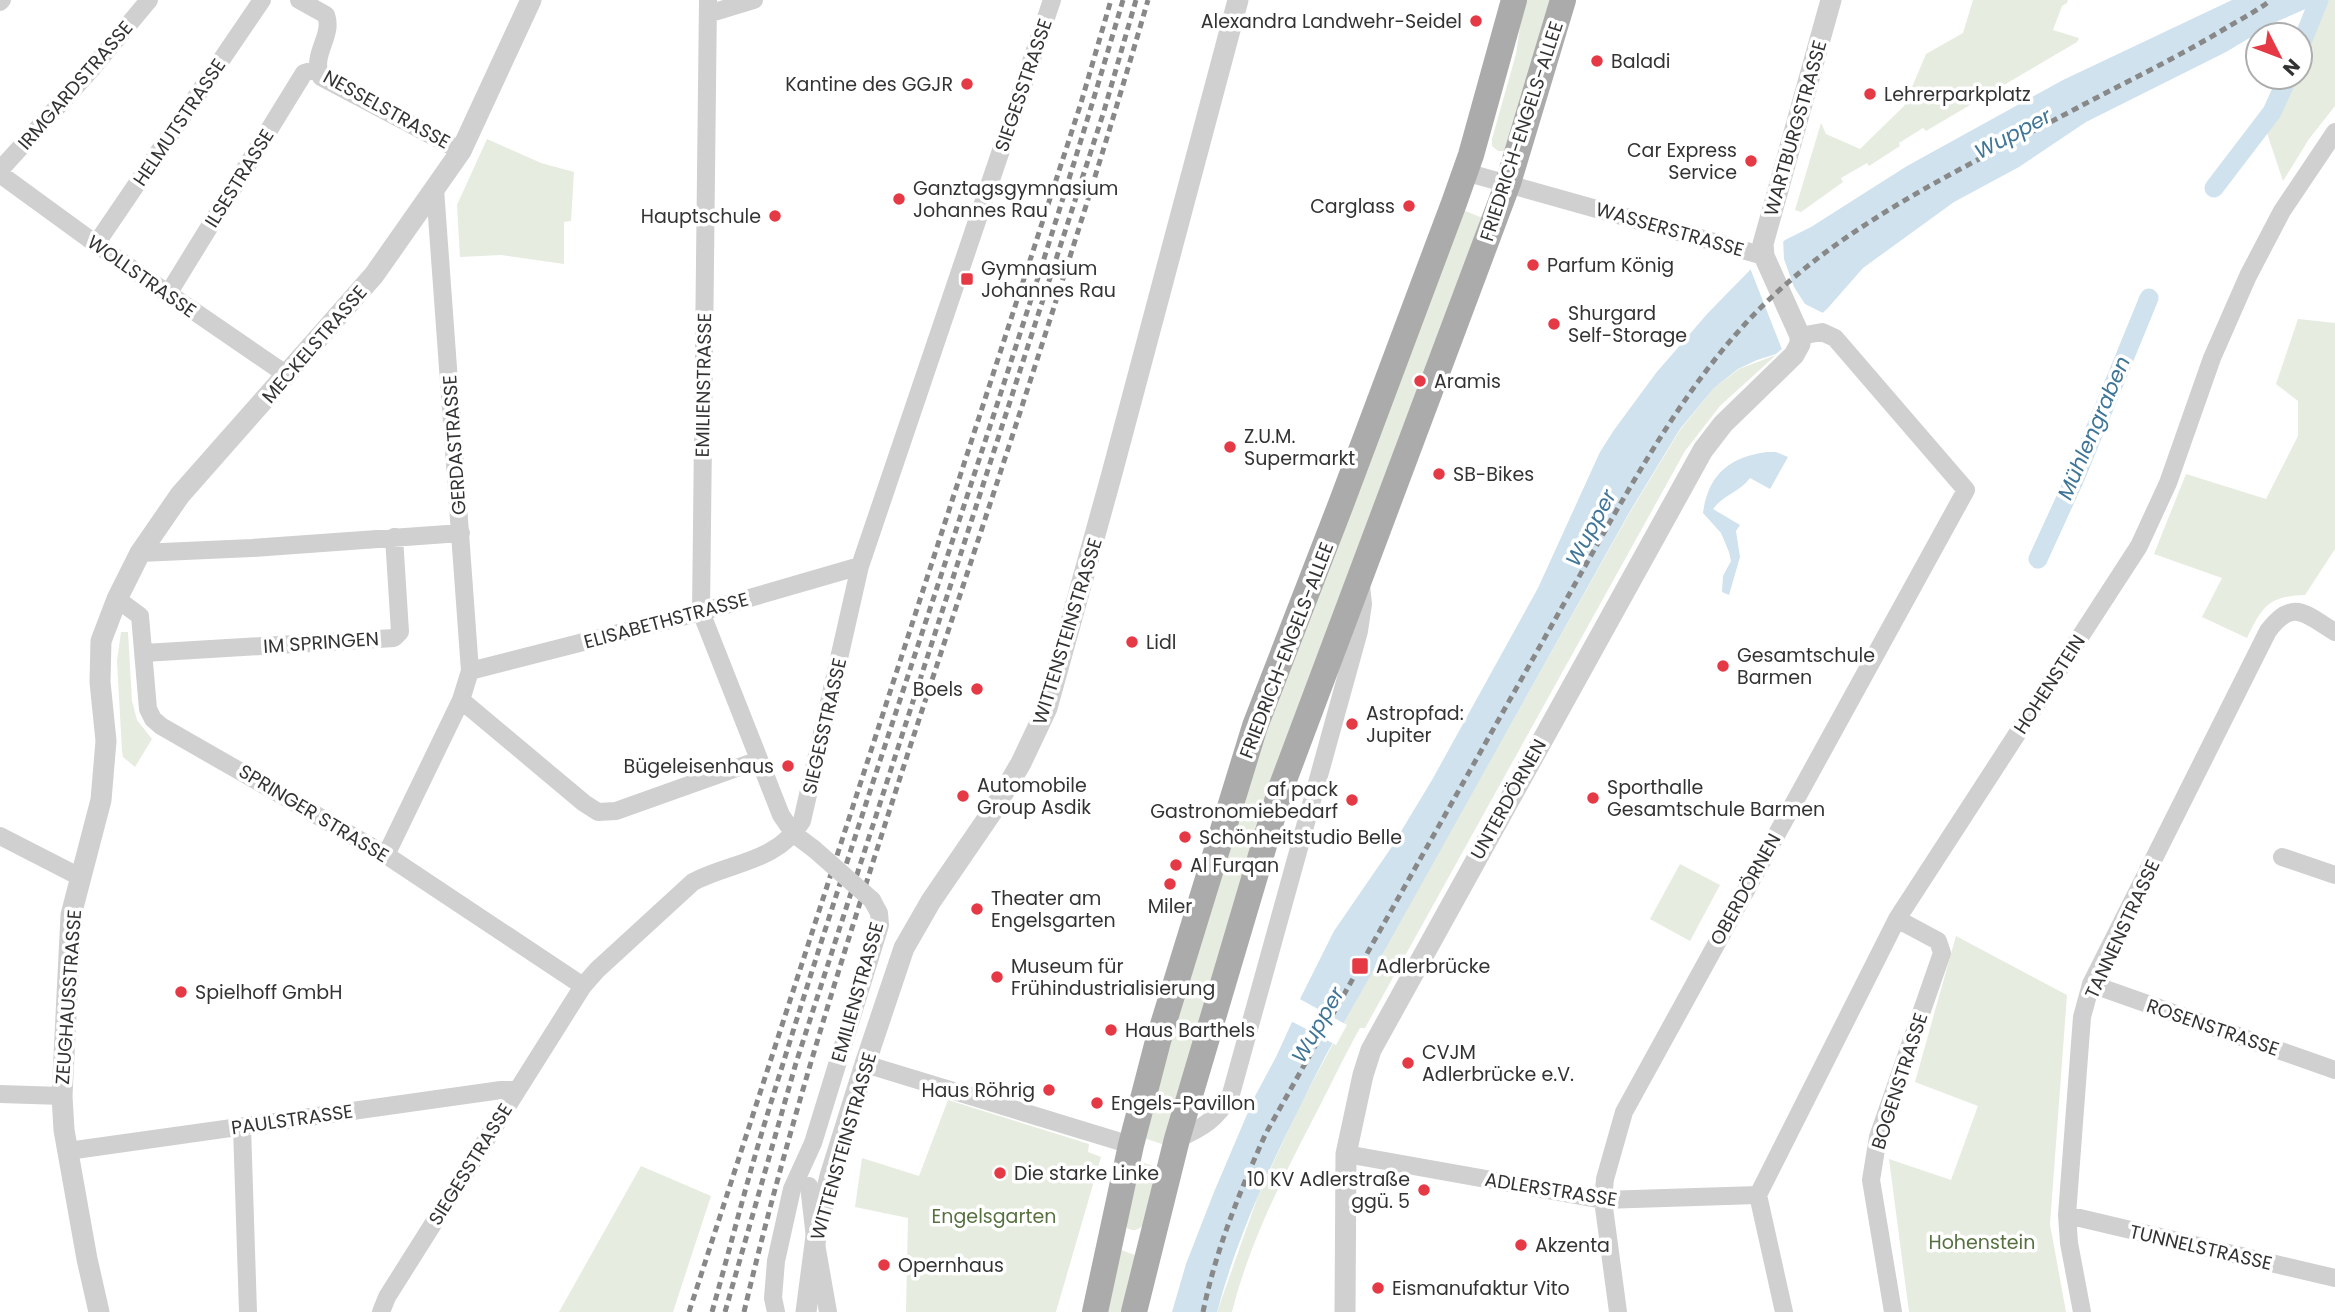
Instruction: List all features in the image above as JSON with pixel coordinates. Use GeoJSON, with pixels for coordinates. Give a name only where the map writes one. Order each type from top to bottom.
{"type":"FeatureCollection","features":[{"type":"Feature","properties":{"kind":"main road","name":"FRIEDRICH-ENGELS-ALLEE"},"geometry":{"type":"LineString","coordinates":[[1095,1312],[1131,1145],[1158,1041],[1255,726],[1423,289],[1465,172],[1514,0]]}},
{"type":"Feature","properties":{"kind":"main road","name":"FRIEDRICH-ENGELS-ALLEE"},"geometry":{"type":"LineString","coordinates":[[1134,1312],[1177,1139],[1281,788],[1508,183],[1563,0]]}},
{"type":"Feature","properties":{"kind":"main road"},"geometry":{"type":"LineString","coordinates":[[1112,1228],[1118,1238],[1128,1244],[1137,1244],[1153,1234]]}},
{"type":"Feature","properties":{"kind":"street","name":"IRMGARDSTRASSE"},"geometry":{"type":"LineString","coordinates":[[0,172],[149,0]]}},
{"type":"Feature","properties":{"kind":"street","name":"HELMUTSTRASSE"},"geometry":{"type":"LineString","coordinates":[[96,244],[262,0]]}},
{"type":"Feature","properties":{"kind":"street","name":"NESSELSTRASSE"},"geometry":{"type":"LineString","coordinates":[[299,0],[326,15],[329,22],[317,58],[317,69],[321,77],[461,150]]}},
{"type":"Feature","properties":{"kind":"street","name":"MECKELSTRASSE"},"geometry":{"type":"LineString","coordinates":[[100,682],[101,641],[117,599],[140,553],[180,495],[374,275],[435,189],[461,150],[531,0]]}},
{"type":"Feature","properties":{"kind":"street"},"geometry":{"type":"LineString","coordinates":[[708,7],[754,0]]}},
{"type":"Feature","properties":{"kind":"street","name":"SIEGESSTRASSE"},"geometry":{"type":"LineString","coordinates":[[381,1312],[414,1254],[583,986],[693,882],[761,858],[794,834],[802,821],[860,566],[1052,0]]}},
{"type":"Feature","properties":{"kind":"street","name":"WITTENSTEINSTRASSE"},"geometry":{"type":"LineString","coordinates":[[806,1312],[816,1236],[830,1176],[864,1064],[904,948],[931,901],[994,809],[1033,740],[1047,708],[1238,0]]}},
{"type":"Feature","properties":{"kind":"street","name":"WARTBURGSTRASSE"},"geometry":{"type":"LineString","coordinates":[[1763,256],[1766,232],[1831,0]]}},
{"type":"Feature","properties":{"kind":"street","name":"EMILIENSTRASSE"},"geometry":{"type":"LineString","coordinates":[[708,7],[701,612],[780,816],[794,834],[872,900],[879,913],[880,925],[813,1143],[792,1189],[779,1249],[774,1298],[776,1312]]}},
{"type":"Feature","properties":{"kind":"street","name":"ILSESTRASSE"},"geometry":{"type":"LineString","coordinates":[[168,294],[304,73],[317,69]]}},
{"type":"Feature","properties":{"kind":"street","name":"HOHENSTEIN"},"geometry":{"type":"LineString","coordinates":[[1758,1195],[1897,919],[2139,546],[2168,483],[2212,358],[2248,276],[2282,211],[2335,131]]}},
{"type":"Feature","properties":{"kind":"street","name":"WOLLSTRASSE"},"geometry":{"type":"LineString","coordinates":[[0,172],[96,244],[287,375]]}},
{"type":"Feature","properties":{"kind":"street","name":"WASSERSTRASSE"},"geometry":{"type":"LineString","coordinates":[[1465,172],[1763,256],[1800,336]]}},
{"type":"Feature","properties":{"kind":"street","name":"GERDASTRASSE"},"geometry":{"type":"LineString","coordinates":[[386,856],[461,700],[470,671],[435,189]]}},
{"type":"Feature","properties":{"kind":"street","name":"OBERDÖRNEN"},"geometry":{"type":"LineString","coordinates":[[1618,1312],[1603,1200],[1605,1179],[1624,1112],[1966,490],[1835,338],[1822,332],[1800,336]]}},
{"type":"Feature","properties":{"kind":"street","name":"UNTERDÖRNEN"},"geometry":{"type":"LineString","coordinates":[[1345,1312],[1346,1154],[1363,1074],[1371,1050],[1703,450],[1723,424],[1794,355],[1800,344],[1800,336]]}},
{"type":"Feature","properties":{"kind":"street"},"geometry":{"type":"LineString","coordinates":[[140,553],[461,533]]}},
{"type":"Feature","properties":{"kind":"street","name":"IM SPRINGEN"},"geometry":{"type":"LineString","coordinates":[[145,653],[394,638],[400,632],[394,537]]}},
{"type":"Feature","properties":{"kind":"street","name":"ELISABETHSTRASSE"},"geometry":{"type":"LineString","coordinates":[[470,671],[701,612],[860,566]]}},
{"type":"Feature","properties":{"kind":"street","name":"FRIEDRICH-ENGELS-ALLEE"},"geometry":{"type":"LineString","coordinates":[[1177,1139],[1210,1122],[1222,1112],[1231,1094],[1359,631],[1363,604],[1361,576]]}},
{"type":"Feature","properties":{"kind":"street","name":"SPRINGER STRASSE"},"geometry":{"type":"LineString","coordinates":[[117,599],[140,616],[148,709],[153,719],[161,726],[386,856],[583,986]]}},
{"type":"Feature","properties":{"kind":"street","name":"TANNENSTRASSE"},"geometry":{"type":"LineString","coordinates":[[2082,1312],[2069,1243],[2067,1215],[2082,1017],[2091,984],[2268,631],[2280,615],[2291,611],[2308,615],[2335,632]]}},
{"type":"Feature","properties":{"kind":"street","name":"ZEUGHAUSSTRASSE"},"geometry":{"type":"LineString","coordinates":[[99,1312],[68,1152],[61,1096],[71,915],[101,800],[106,741],[100,682]]}},
{"type":"Feature","properties":{"kind":"street"},"geometry":{"type":"LineString","coordinates":[[461,700],[598,812],[617,811],[759,760]]}},
{"type":"Feature","properties":{"kind":"street"},"geometry":{"type":"LineString","coordinates":[[0,836],[80,877]]}},
{"type":"Feature","properties":{"kind":"street"},"geometry":{"type":"LineString","coordinates":[[2282,857],[2335,875]]}},
{"type":"Feature","properties":{"kind":"street","name":"BOGENSTRASSE"},"geometry":{"type":"LineString","coordinates":[[1893,1312],[1871,1180],[1873,1160],[1878,1137],[1942,953],[1938,942],[1897,919]]}},
{"type":"Feature","properties":{"kind":"street","name":"ROSENSTRASSE"},"geometry":{"type":"LineString","coordinates":[[2091,984],[2335,1070]]}},
{"type":"Feature","properties":{"kind":"street"},"geometry":{"type":"LineString","coordinates":[[864,1064],[1131,1145]]}},
{"type":"Feature","properties":{"kind":"street","name":"PAULSTRASSE"},"geometry":{"type":"LineString","coordinates":[[68,1152],[500,1090],[517,1090]]}},
{"type":"Feature","properties":{"kind":"street"},"geometry":{"type":"LineString","coordinates":[[0,1094],[61,1096]]}},
{"type":"Feature","properties":{"kind":"street"},"geometry":{"type":"LineString","coordinates":[[242,1127],[248,1312]]}},
{"type":"Feature","properties":{"kind":"street","name":"EMILIENSTRASSE"},"geometry":{"type":"LineString","coordinates":[[813,1143],[809,1186],[828,1312]]}},
{"type":"Feature","properties":{"kind":"street","name":"ADLERSTRASSE"},"geometry":{"type":"LineString","coordinates":[[1346,1154],[1603,1200],[1758,1195]]}},
{"type":"Feature","properties":{"kind":"street"},"geometry":{"type":"LineString","coordinates":[[1758,1195],[1784,1312]]}},
{"type":"Feature","properties":{"kind":"street","name":"TUNNELSTRASSE"},"geometry":{"type":"LineString","coordinates":[[2067,1215],[2335,1278]]}},
{"type":"Feature","properties":{"kind":"green space"},"geometry":{"type":"Polygon","coordinates":[[[1524,0],[1552,0],[1505,151],[1498,151],[1492,146],[1492,139],[1516,54],[1524,0]]]}},
{"type":"Feature","properties":{"kind":"green space"},"geometry":{"type":"Polygon","coordinates":[[[1973,0],[2068,0],[2062,6],[2053,30],[2079,38],[2077,42],[1926,131],[1923,128],[1869,166],[1867,163],[1841,178],[1843,182],[1801,212],[1795,210],[1821,123],[1826,134],[1860,149],[1904,106],[1926,54],[1963,33],[1973,0]]]}},
{"type":"Feature","properties":{"kind":"green space"},"geometry":{"type":"Polygon","coordinates":[[[2327,0],[2335,0],[2335,106],[2309,139],[2283,181],[2266,130],[2278,114],[2288,91],[2314,91],[2314,30],[2327,0]]]}},
{"type":"Feature","properties":{"kind":"green space"},"geometry":{"type":"Polygon","coordinates":[[[487,139],[541,163],[574,172],[571,221],[564,222],[564,264],[501,255],[460,257],[457,205],[487,139]]]}},
{"type":"Feature","properties":{"kind":"green space"},"geometry":{"type":"Polygon","coordinates":[[[1463,210],[1485,219],[1165,1145],[1144,1138],[1235,824],[1317,592],[1463,210]]]}},
{"type":"Feature","properties":{"kind":"green space"},"geometry":{"type":"Polygon","coordinates":[[[2298,319],[2335,323],[2335,549],[2305,595],[2282,598],[2268,605],[2257,618],[2247,638],[2202,617],[2222,578],[2154,554],[2186,474],[2266,499],[2298,436],[2298,401],[2276,384],[2298,319]]]}},
{"type":"Feature","properties":{"kind":"green space"},"geometry":{"type":"Polygon","coordinates":[[[1776,355],[1720,406],[1685,451],[1365,1028],[1360,1028],[1267,1213],[1247,1262],[1232,1312],[1217,1312],[1258,1196],[1298,1109],[1372,971],[1629,514],[1680,430],[1714,388],[1739,369],[1776,355]]]}},
{"type":"Feature","properties":{"kind":"green space"},"geometry":{"type":"Polygon","coordinates":[[[121,632],[128,632],[132,701],[137,720],[152,739],[135,767],[123,757],[122,751],[117,661],[121,632]]]}},
{"type":"Feature","properties":{"kind":"green space"},"geometry":{"type":"Polygon","coordinates":[[[1680,864],[1720,885],[1690,941],[1650,919],[1680,864]]]}},
{"type":"Feature","properties":{"kind":"green space","name":"Hohenstein"},"geometry":{"type":"Polygon","coordinates":[[[1956,936],[2067,995],[2050,1224],[2066,1312],[1909,1312],[1889,1159],[1951,1180],[1978,1106],[1915,1082],[1956,936]]]}},
{"type":"Feature","properties":{"kind":"green space","name":"Engelsgarten"},"geometry":{"type":"Polygon","coordinates":[[[948,1100],[1089,1144],[1088,1152],[1101,1157],[1056,1312],[906,1312],[908,1218],[855,1207],[862,1158],[919,1176],[948,1100]]]}},
{"type":"Feature","properties":{"kind":"green space"},"geometry":{"type":"Polygon","coordinates":[[[1138,1161],[1159,1168],[1143,1225],[1134,1230],[1127,1228],[1124,1218],[1138,1161]]]}},
{"type":"Feature","properties":{"kind":"green space"},"geometry":{"type":"Polygon","coordinates":[[[641,1166],[711,1196],[673,1312],[559,1312],[641,1166]]]}},
{"type":"Feature","properties":{"kind":"green space"},"geometry":{"type":"Polygon","coordinates":[[[1121,1250],[1135,1255],[1137,1259],[1125,1312],[1105,1312],[1121,1250]]]}},
{"type":"Feature","properties":{"kind":"water","name":"Wupper"},"geometry":{"type":"Polygon","coordinates":[[[2232,0],[2317,0],[2310,7],[2278,21],[2244,21],[2244,41],[2086,122],[2019,167],[1954,202],[1863,268],[1827,309],[1776,354],[1738,369],[1714,388],[1680,429],[1629,513],[1326,1055],[1279,1149],[1251,1213],[1217,1312],[1172,1312],[1186,1264],[1214,1192],[1254,1098],[1276,1057],[1300,999],[1334,931],[1391,848],[1432,780],[1538,588],[1600,452],[1614,430],[1656,373],[1708,313],[1751,269],[1785,240],[1811,227],[1907,166],[2063,80],[2232,0]]]}},
{"type":"Feature","properties":{"kind":"water"},"geometry":{"type":"Polygon","coordinates":[[[1767,452],[1788,457],[1770,489],[1750,478],[1713,509],[1740,525],[1736,531],[1740,557],[1729,595],[1722,592],[1723,576],[1731,561],[1729,552],[1721,533],[1703,513],[1706,500],[1715,478],[1731,463],[1767,452]]]}},
{"type":"Feature","properties":{"kind":"pier"},"geometry":{"type":"Polygon","coordinates":[[[1783,237],[1784,259],[1794,287],[1805,304],[1825,314],[1783,352],[1750,268],[1783,237]]]}},
{"type":"Feature","properties":{"kind":"pier","name":"Adlerbrücke"},"geometry":{"type":"Polygon","coordinates":[[[1298,998],[1347,1025],[1336,1045],[1289,1020],[1298,998]]]}},
{"type":"Feature","properties":{"kind":"waterway","name":"Mühlengraben"},"geometry":{"type":"LineString","coordinates":[[2311,21],[2319,0]]}},
{"type":"Feature","properties":{"kind":"waterway","name":"Mühlengraben"},"geometry":{"type":"LineString","coordinates":[[2214,188],[2272,112],[2282,91]]}},
{"type":"Feature","properties":{"kind":"waterway","name":"Mühlengraben"},"geometry":{"type":"LineString","coordinates":[[2038,559],[2076,476],[2149,298]]}},
{"type":"Feature","properties":{"kind":"railway"},"geometry":{"type":"LineString","coordinates":[[689,1312],[1081,103],[1111,0]]}},
{"type":"Feature","properties":{"kind":"railway"},"geometry":{"type":"LineString","coordinates":[[712,1312],[755,1154],[806,990],[1036,284],[1123,0]]}},
{"type":"Feature","properties":{"kind":"railway"},"geometry":{"type":"LineString","coordinates":[[725,1312],[796,1063],[1104,111],[1136,0]]}},
{"type":"Feature","properties":{"kind":"railway"},"geometry":{"type":"LineString","coordinates":[[744,1312],[780,1170],[842,959],[1062,282],[1148,0]]}},
{"type":"Feature","properties":{"kind":"railway"},"geometry":{"type":"LineString","coordinates":[[1203,1312],[1230,1221],[1266,1133],[1626,494],[1673,418],[1725,347],[1780,289],[1859,229],[1945,177],[2189,49],[2271,0]]}},
{"type":"Feature","properties":{"kind":"place","name":"Alexandra Landwehr-Seidel"},"geometry":{"type":"Point","coordinates":[1476,21]}},
{"type":"Feature","properties":{"kind":"place","name":"Baladi"},"geometry":{"type":"Point","coordinates":[1597,61]}},
{"type":"Feature","properties":{"kind":"place","name":"Kantine des GGJR"},"geometry":{"type":"Point","coordinates":[967,84]}},
{"type":"Feature","properties":{"kind":"place","name":"Lehrerparkplatz"},"geometry":{"type":"Point","coordinates":[1870,94]}},
{"type":"Feature","properties":{"kind":"place","name":"Car Express Service"},"geometry":{"type":"Point","coordinates":[1751,161]}},
{"type":"Feature","properties":{"kind":"place","name":"Ganztagsgymnasium Johannes Rau"},"geometry":{"type":"Point","coordinates":[899,199]}},
{"type":"Feature","properties":{"kind":"place","name":"Carglass"},"geometry":{"type":"Point","coordinates":[1409,206]}},
{"type":"Feature","properties":{"kind":"place","name":"Hauptschule"},"geometry":{"type":"Point","coordinates":[775,216]}},
{"type":"Feature","properties":{"kind":"place","name":"Parfum König"},"geometry":{"type":"Point","coordinates":[1533,265]}},
{"type":"Feature","properties":{"kind":"place","name":"Gymnasium Johannes Rau"},"geometry":{"type":"Point","coordinates":[967,279]}},
{"type":"Feature","properties":{"kind":"place","name":"Shurgard Self-Storage"},"geometry":{"type":"Point","coordinates":[1554,324]}},
{"type":"Feature","properties":{"kind":"place","name":"Aramis"},"geometry":{"type":"Point","coordinates":[1420,381]}},
{"type":"Feature","properties":{"kind":"place","name":"Z.U.M. Supermarkt"},"geometry":{"type":"Point","coordinates":[1230,447]}},
{"type":"Feature","properties":{"kind":"place","name":"SB-Bikes"},"geometry":{"type":"Point","coordinates":[1439,474]}},
{"type":"Feature","properties":{"kind":"place","name":"Lidl"},"geometry":{"type":"Point","coordinates":[1132,642]}},
{"type":"Feature","properties":{"kind":"place","name":"Gesamtschule Barmen"},"geometry":{"type":"Point","coordinates":[1723,666]}},
{"type":"Feature","properties":{"kind":"place","name":"Boels"},"geometry":{"type":"Point","coordinates":[977,689]}},
{"type":"Feature","properties":{"kind":"place","name":"Astropfad: Jupiter"},"geometry":{"type":"Point","coordinates":[1352,724]}},
{"type":"Feature","properties":{"kind":"place","name":"Bügeleisenhaus"},"geometry":{"type":"Point","coordinates":[788,766]}},
{"type":"Feature","properties":{"kind":"place","name":"Automobile Group Asdik"},"geometry":{"type":"Point","coordinates":[963,796]}},
{"type":"Feature","properties":{"kind":"place","name":"Sporthalle Gesamtschule Barmen"},"geometry":{"type":"Point","coordinates":[1593,798]}},
{"type":"Feature","properties":{"kind":"place","name":"af pack Gastronomiebedarf"},"geometry":{"type":"Point","coordinates":[1352,800]}},
{"type":"Feature","properties":{"kind":"place","name":"Schönheitstudio Belle"},"geometry":{"type":"Point","coordinates":[1185,837]}},
{"type":"Feature","properties":{"kind":"place","name":"Al Furqan"},"geometry":{"type":"Point","coordinates":[1176,865]}},
{"type":"Feature","properties":{"kind":"place","name":"Miler"},"geometry":{"type":"Point","coordinates":[1170,884]}},
{"type":"Feature","properties":{"kind":"place","name":"Theater am Engelsgarten"},"geometry":{"type":"Point","coordinates":[977,909]}},
{"type":"Feature","properties":{"kind":"place","name":"Adlerbrücke"},"geometry":{"type":"Point","coordinates":[1360,966]}},
{"type":"Feature","properties":{"kind":"place","name":"Museum für Frühindustrialisierung"},"geometry":{"type":"Point","coordinates":[997,977]}},
{"type":"Feature","properties":{"kind":"place","name":"Spielhoff GmbH"},"geometry":{"type":"Point","coordinates":[181,992]}},
{"type":"Feature","properties":{"kind":"place","name":"Haus Barthels"},"geometry":{"type":"Point","coordinates":[1111,1030]}},
{"type":"Feature","properties":{"kind":"place","name":"CVJM Adlerbrücke e.V."},"geometry":{"type":"Point","coordinates":[1408,1063]}},
{"type":"Feature","properties":{"kind":"place","name":"Haus Röhrig"},"geometry":{"type":"Point","coordinates":[1049,1090]}},
{"type":"Feature","properties":{"kind":"place","name":"Engels-Pavillon"},"geometry":{"type":"Point","coordinates":[1097,1103]}},
{"type":"Feature","properties":{"kind":"place","name":"Die starke Linke"},"geometry":{"type":"Point","coordinates":[1000,1173]}},
{"type":"Feature","properties":{"kind":"place","name":"10 KV Adlerstraße ggü. 5"},"geometry":{"type":"Point","coordinates":[1424,1190]}},
{"type":"Feature","properties":{"kind":"place","name":"Akzenta"},"geometry":{"type":"Point","coordinates":[1521,1245]}},
{"type":"Feature","properties":{"kind":"place","name":"Opernhaus"},"geometry":{"type":"Point","coordinates":[884,1265]}},
{"type":"Feature","properties":{"kind":"place","name":"Eismanufaktur Vito"},"geometry":{"type":"Point","coordinates":[1378,1288]}}]}
